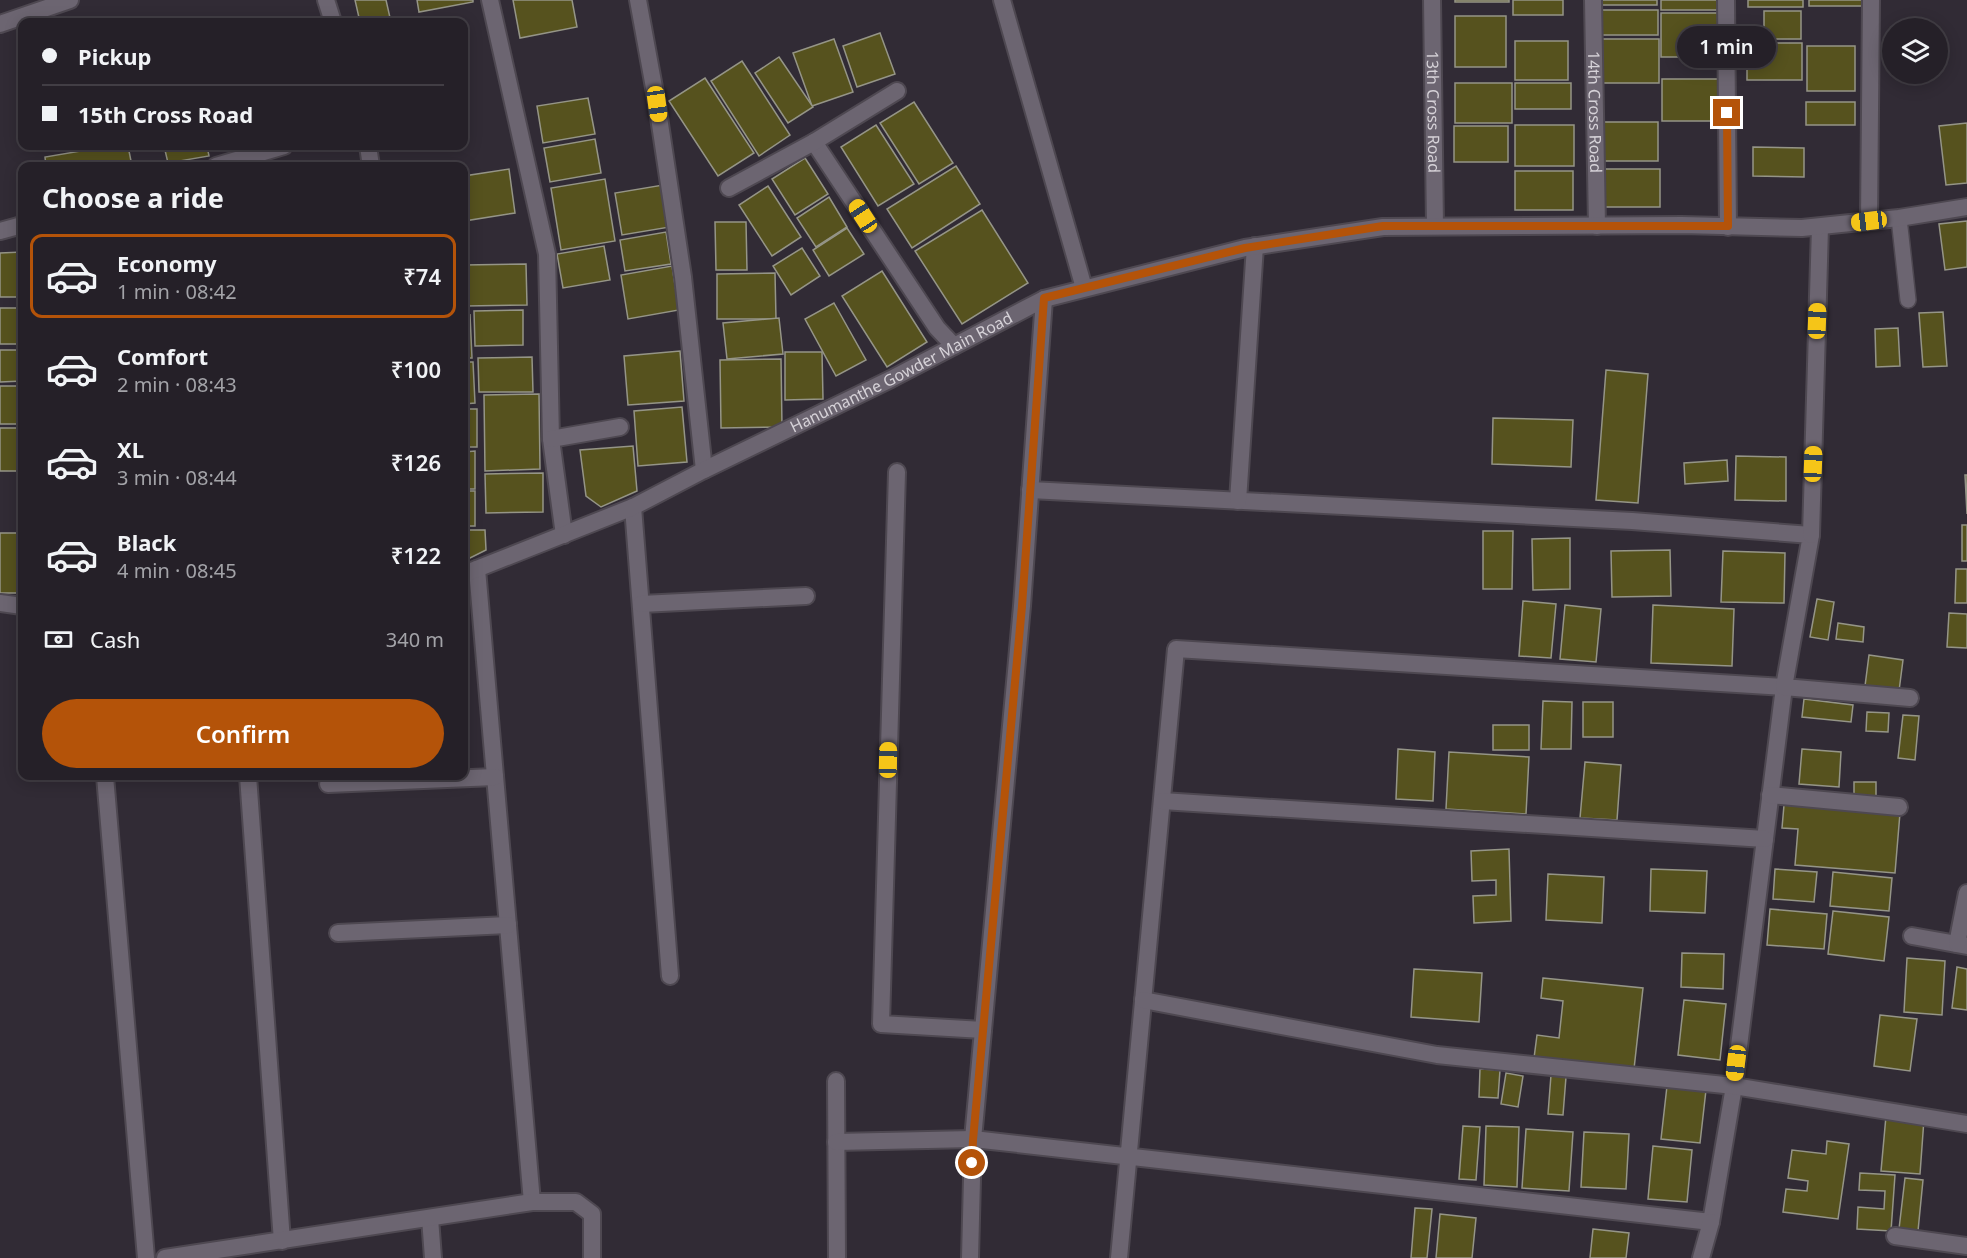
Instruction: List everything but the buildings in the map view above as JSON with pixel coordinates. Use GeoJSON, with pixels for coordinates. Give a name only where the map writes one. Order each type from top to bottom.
{"type":"FeatureCollection","features":[{"type":"Feature","properties":{"kind":"street"},"geometry":{"type":"LineString","coordinates":[[0,24],[70,0]]}},
{"type":"Feature","properties":{"kind":"street"},"geometry":{"type":"LineString","coordinates":[[326,0],[332,18]]}},
{"type":"Feature","properties":{"kind":"street"},"geometry":{"type":"LineString","coordinates":[[490,0],[548,254],[551,439],[564,535]]}},
{"type":"Feature","properties":{"kind":"street"},"geometry":{"type":"LineString","coordinates":[[638,0],[657,104],[683,277],[704,470]]}},
{"type":"Feature","properties":{"kind":"street"},"geometry":{"type":"LineString","coordinates":[[1002,0],[1084,288]]}},
{"type":"Feature","properties":{"kind":"street","name":"13th Cross Road"},"geometry":{"type":"LineString","coordinates":[[1432,0],[1435,226]]}},
{"type":"Feature","properties":{"kind":"street","name":"14th Cross Road"},"geometry":{"type":"LineString","coordinates":[[1593,0],[1597,226]]}},
{"type":"Feature","properties":{"kind":"street"},"geometry":{"type":"LineString","coordinates":[[1726,0],[1728,226]]}},
{"type":"Feature","properties":{"kind":"street"},"geometry":{"type":"LineString","coordinates":[[1869,221],[1871,0]]}},
{"type":"Feature","properties":{"kind":"street"},"geometry":{"type":"LineString","coordinates":[[729,188],[814,142],[897,90]]}},
{"type":"Feature","properties":{"kind":"street"},"geometry":{"type":"LineString","coordinates":[[814,142],[937,328],[954,346]]}},
{"type":"Feature","properties":{"kind":"street"},"geometry":{"type":"LineString","coordinates":[[230,162],[270,150]]}},
{"type":"Feature","properties":{"kind":"street","name":"Hanumanthe Gowder Main Road"},"geometry":{"type":"LineString","coordinates":[[470,572],[633,507],[704,470],[891,380],[1044,298],[1255,246],[1383,226],[1802,228],[1899,218],[1967,207]]}},
{"type":"Feature","properties":{"kind":"street"},"geometry":{"type":"LineString","coordinates":[[0,231],[18,226]]}},
{"type":"Feature","properties":{"kind":"street"},"geometry":{"type":"LineString","coordinates":[[1701,1258],[1711,1222],[1734,1086],[1784,687],[1811,535],[1820,226]]}},
{"type":"Feature","properties":{"kind":"street"},"geometry":{"type":"LineString","coordinates":[[1238,501],[1255,246]]}},
{"type":"Feature","properties":{"kind":"street"},"geometry":{"type":"LineString","coordinates":[[970,1258],[973,1140],[1022,606],[1044,298]]}},
{"type":"Feature","properties":{"kind":"street"},"geometry":{"type":"LineString","coordinates":[[551,439],[620,427]]}},
{"type":"Feature","properties":{"kind":"street"},"geometry":{"type":"LineString","coordinates":[[897,472],[880,1024],[983,1030]]}},
{"type":"Feature","properties":{"kind":"street"},"geometry":{"type":"LineString","coordinates":[[1030,490],[1632,521],[1811,535]]}},
{"type":"Feature","properties":{"kind":"street"},"geometry":{"type":"LineString","coordinates":[[633,507],[670,976]]}},
{"type":"Feature","properties":{"kind":"street"},"geometry":{"type":"LineString","coordinates":[[470,572],[495,777],[532,1202]]}},
{"type":"Feature","properties":{"kind":"street"},"geometry":{"type":"LineString","coordinates":[[641,604],[806,596]]}},
{"type":"Feature","properties":{"kind":"street"},"geometry":{"type":"LineString","coordinates":[[0,603],[18,605]]}},
{"type":"Feature","properties":{"kind":"street"},"geometry":{"type":"LineString","coordinates":[[1119,1258],[1176,649],[1784,687],[1910,698]]}},
{"type":"Feature","properties":{"kind":"street"},"geometry":{"type":"LineString","coordinates":[[468,778],[495,777]]}},
{"type":"Feature","properties":{"kind":"street"},"geometry":{"type":"LineString","coordinates":[[105,780],[146,1258]]}},
{"type":"Feature","properties":{"kind":"street"},"geometry":{"type":"LineString","coordinates":[[248,780],[282,1241]]}},
{"type":"Feature","properties":{"kind":"street"},"geometry":{"type":"LineString","coordinates":[[328,784],[423,780]]}},
{"type":"Feature","properties":{"kind":"street"},"geometry":{"type":"LineString","coordinates":[[1770,795],[1899,807]]}},
{"type":"Feature","properties":{"kind":"street"},"geometry":{"type":"LineString","coordinates":[[1162,801],[1765,839]]}},
{"type":"Feature","properties":{"kind":"street"},"geometry":{"type":"LineString","coordinates":[[1912,936],[1962,945],[1967,893]]}},
{"type":"Feature","properties":{"kind":"street"},"geometry":{"type":"LineString","coordinates":[[338,933],[508,925]]}},
{"type":"Feature","properties":{"kind":"street"},"geometry":{"type":"LineString","coordinates":[[1143,1000],[1437,1055],[1734,1086],[1967,1124]]}},
{"type":"Feature","properties":{"kind":"street"},"geometry":{"type":"LineString","coordinates":[[836,1081],[837,1258]]}},
{"type":"Feature","properties":{"kind":"street"},"geometry":{"type":"LineString","coordinates":[[836,1142],[973,1140],[1711,1222]]}},
{"type":"Feature","properties":{"kind":"street"},"geometry":{"type":"LineString","coordinates":[[165,1258],[532,1202],[576,1203],[592,1214],[592,1258]]}},
{"type":"Feature","properties":{"kind":"street"},"geometry":{"type":"LineString","coordinates":[[430,1218],[433,1258]]}},
{"type":"Feature","properties":{"kind":"street"},"geometry":{"type":"LineString","coordinates":[[1895,1236],[1967,1246]]}},
{"type":"Feature","properties":{"kind":"lane"},"geometry":{"type":"LineString","coordinates":[[1899,218],[1908,300]]}},
{"type":"Feature","properties":{"kind":"route"},"geometry":{"type":"LineString","coordinates":[[972,1163],[1022,606],[1044,298],[1245,248],[1383,226],[1728,226],[1727,113]]}}]}
